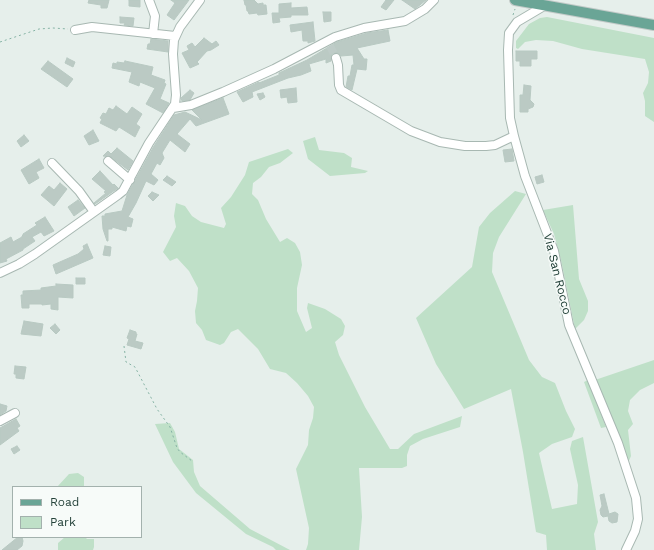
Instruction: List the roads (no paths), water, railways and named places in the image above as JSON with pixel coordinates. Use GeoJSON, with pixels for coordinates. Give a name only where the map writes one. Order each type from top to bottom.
{"type":"FeatureCollection","features":[{"type":"Feature","properties":{"kind":"main road"},"geometry":{"type":"LineString","coordinates":[[515,0],[654,25]]}},
{"type":"Feature","properties":{"kind":"street"},"geometry":{"type":"LineString","coordinates":[[149,0],[155,16],[153,34]]}},
{"type":"Feature","properties":{"kind":"street"},"geometry":{"type":"LineString","coordinates":[[0,273],[35,254],[123,191],[149,143],[173,108],[176,99],[173,54],[176,36],[180,27],[200,0]]}},
{"type":"Feature","properties":{"kind":"street"},"geometry":{"type":"LineString","coordinates":[[173,108],[191,105],[223,92],[364,28],[405,21],[425,9],[434,0]]}},
{"type":"Feature","properties":{"kind":"street","name":"Via San Rocco"},"geometry":{"type":"LineString","coordinates":[[544,6],[517,22],[510,34],[508,50],[510,118],[528,187],[544,222],[554,251],[570,326],[618,443],[636,498],[638,519],[635,531],[626,550]]}},
{"type":"Feature","properties":{"kind":"street"},"geometry":{"type":"LineString","coordinates":[[75,30],[92,27],[176,36]]}},
{"type":"Feature","properties":{"kind":"street"},"geometry":{"type":"LineString","coordinates":[[336,58],[338,65],[339,86],[341,90],[418,134],[440,142],[476,147],[495,144],[514,136]]}},
{"type":"Feature","properties":{"kind":"street"},"geometry":{"type":"LineString","coordinates":[[108,161],[130,180]]}},
{"type":"Feature","properties":{"kind":"street"},"geometry":{"type":"LineString","coordinates":[[52,163],[79,191],[94,212]]}},
{"type":"Feature","properties":{"kind":"street"},"geometry":{"type":"LineString","coordinates":[[0,421],[15,414]]}},
{"type":"Feature","properties":{"kind":"tunnel"},"geometry":{"type":"LineString","coordinates":[[330,46],[336,58]]}}]}
